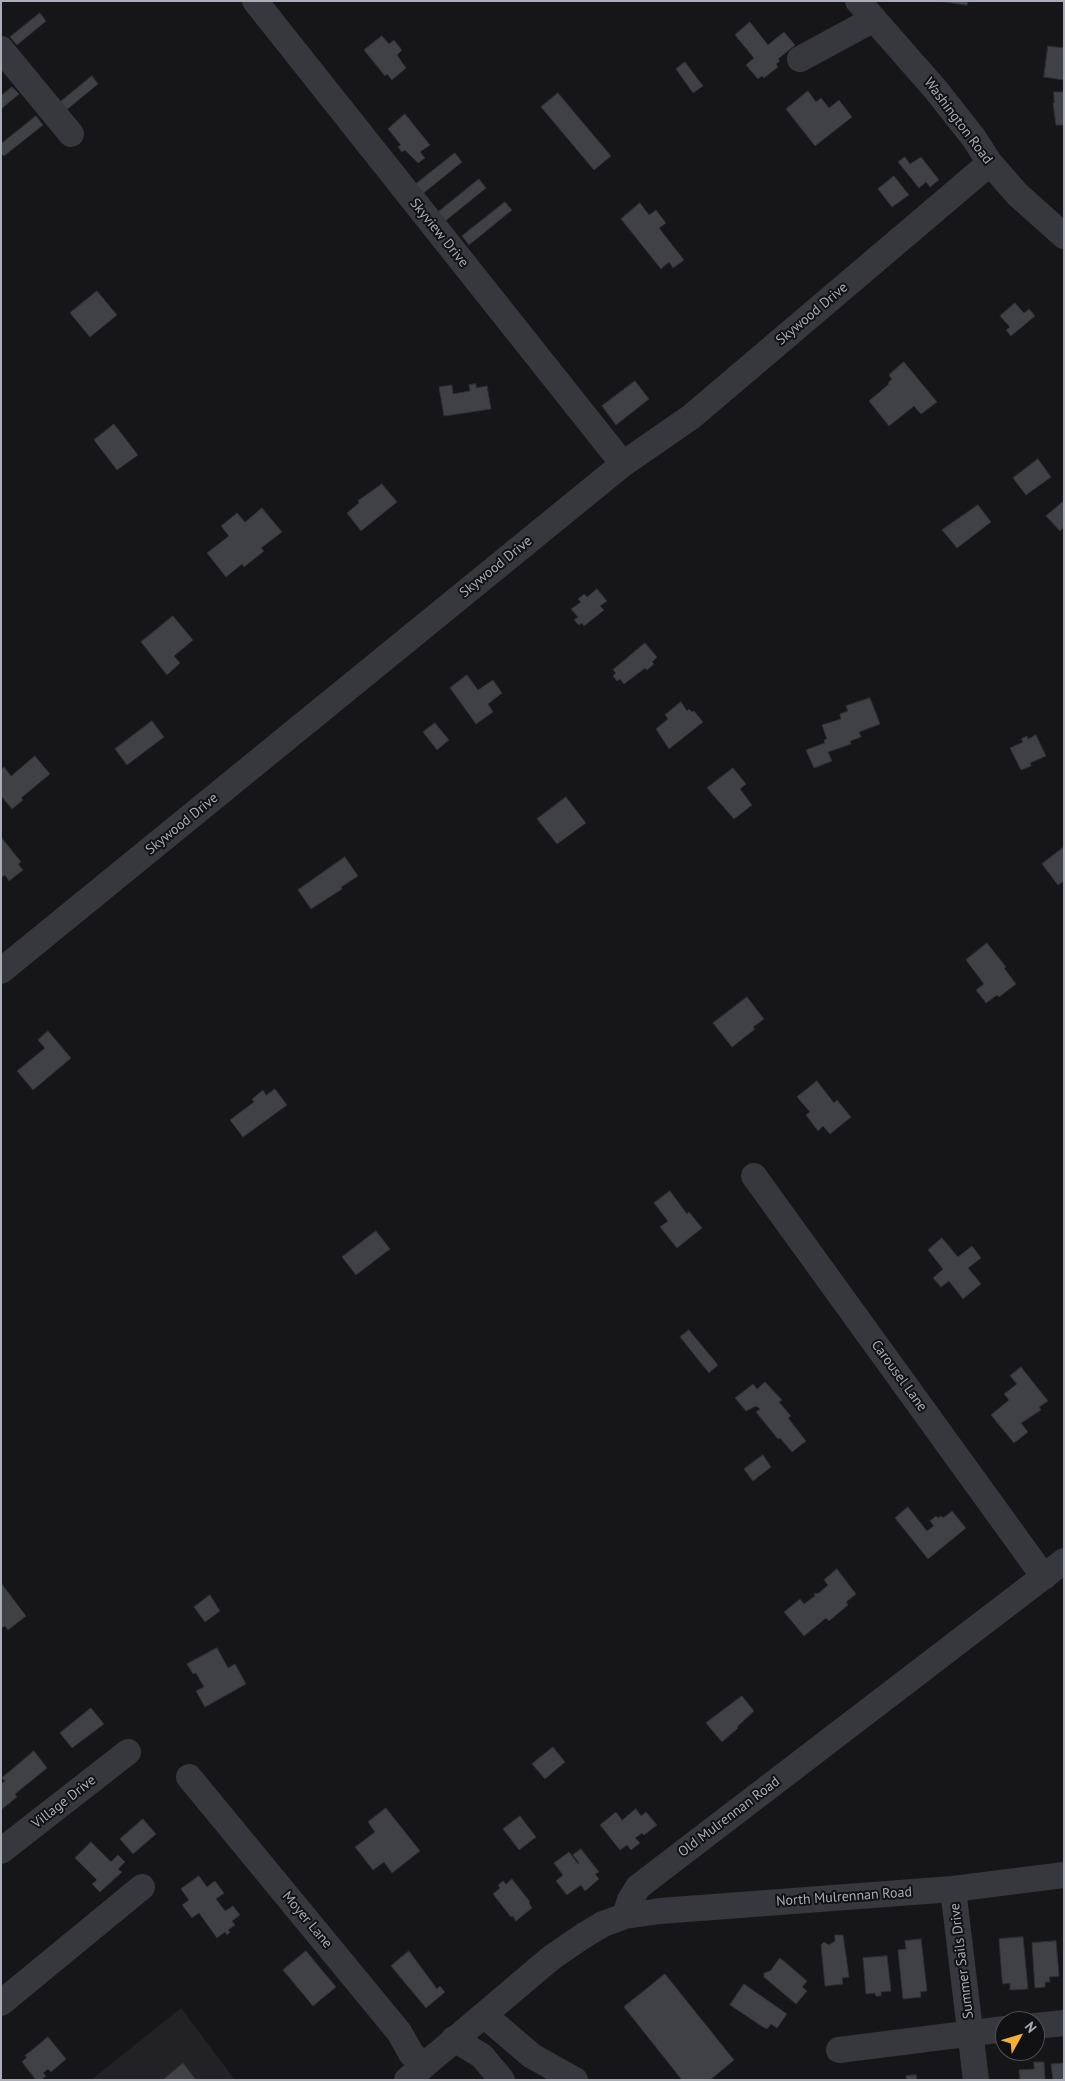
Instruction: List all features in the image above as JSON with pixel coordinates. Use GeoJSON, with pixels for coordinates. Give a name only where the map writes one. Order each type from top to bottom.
{"type":"FeatureCollection","features":[{"type":"Feature","properties":{"kind":"street","name":"Skyview Drive"},"geometry":{"type":"LineString","coordinates":[[255,1],[623,464]]}},
{"type":"Feature","properties":{"kind":"street"},"geometry":{"type":"LineString","coordinates":[[800,58],[866,10]]}},
{"type":"Feature","properties":{"kind":"street","name":"Washington Road"},"geometry":{"type":"LineString","coordinates":[[866,10],[936,90],[973,137],[990,163],[1017,194],[1064,236]]}},
{"type":"Feature","properties":{"kind":"street"},"geometry":{"type":"LineString","coordinates":[[1,49],[71,134]]}},
{"type":"Feature","properties":{"kind":"street","name":"Skywood Drive"},"geometry":{"type":"LineString","coordinates":[[1,971],[623,464],[692,417],[990,163]]}},
{"type":"Feature","properties":{"kind":"street","name":"Carousel Lane"},"geometry":{"type":"LineString","coordinates":[[754,1176],[1054,1569]]}},
{"type":"Feature","properties":{"kind":"street","name":"Old Mulrennan Road"},"geometry":{"type":"LineString","coordinates":[[625,1916],[630,1900],[638,1887],[1054,1569]]}},
{"type":"Feature","properties":{"kind":"street","name":"Village Drive"},"geometry":{"type":"LineString","coordinates":[[1,1851],[128,1752]]}},
{"type":"Feature","properties":{"kind":"street","name":"Moyer Lane"},"geometry":{"type":"LineString","coordinates":[[189,1777],[399,2032],[411,2053],[414,2073]]}},
{"type":"Feature","properties":{"kind":"street","name":"North Mulrennan Road"},"geometry":{"type":"LineString","coordinates":[[625,1916],[660,1911],[953,1889],[1064,1875]]}},
{"type":"Feature","properties":{"kind":"street"},"geometry":{"type":"LineString","coordinates":[[11,1995],[142,1887]]}},
{"type":"Feature","properties":{"kind":"street","name":"Summer Sails Drive"},"geometry":{"type":"LineString","coordinates":[[953,1889],[976,2080]]}},
{"type":"Feature","properties":{"kind":"street"},"geometry":{"type":"LineString","coordinates":[[414,2073],[552,1958],[603,1924],[625,1916]]}},
{"type":"Feature","properties":{"kind":"street"},"geometry":{"type":"LineString","coordinates":[[484,2015],[532,2056],[541,2071],[575,2080]]}},
{"type":"Feature","properties":{"kind":"street"},"geometry":{"type":"LineString","coordinates":[[1045,2025],[1064,2023]]}},
{"type":"Feature","properties":{"kind":"street","name":"Summer Sails Drive"},"geometry":{"type":"LineString","coordinates":[[839,2050],[995,2030]]}},
{"type":"Feature","properties":{"kind":"street"},"geometry":{"type":"LineString","coordinates":[[454,2039],[482,2056],[502,2080]]}},
{"type":"Feature","properties":{"kind":"shaded area"},"geometry":{"type":"Polygon","coordinates":[[[181,2008],[235,2080],[91,2080],[181,2008]]]}},
{"type":"Feature","properties":{"kind":"building"},"geometry":{"type":"Polygon","coordinates":[[[940,1],[968,1],[967,5],[940,1]]]}},
{"type":"Feature","properties":{"kind":"building"},"geometry":{"type":"Polygon","coordinates":[[[40,13],[46,21],[17,45],[10,37],[40,13]]]}},
{"type":"Feature","properties":{"kind":"building"},"geometry":{"type":"Polygon","coordinates":[[[750,22],[768,45],[784,32],[795,45],[778,59],[780,61],[776,64],[778,67],[764,78],[762,76],[758,79],[746,65],[754,58],[735,35],[750,22]]]}},
{"type":"Feature","properties":{"kind":"building"},"geometry":{"type":"Polygon","coordinates":[[[382,36],[389,44],[394,40],[402,50],[397,55],[406,68],[392,80],[387,74],[385,76],[364,50],[382,36]]]}},
{"type":"Feature","properties":{"kind":"building"},"geometry":{"type":"Polygon","coordinates":[[[1048,46],[1064,48],[1064,80],[1044,77],[1048,46]]]}},
{"type":"Feature","properties":{"kind":"building"},"geometry":{"type":"Polygon","coordinates":[[[685,62],[703,86],[693,93],[676,69],[685,62]]]}},
{"type":"Feature","properties":{"kind":"building"},"geometry":{"type":"Polygon","coordinates":[[[92,76],[98,84],[65,111],[59,103],[92,76]]]}},
{"type":"Feature","properties":{"kind":"building"},"geometry":{"type":"Polygon","coordinates":[[[12,87],[19,94],[1,109],[1,96],[12,87]]]}},
{"type":"Feature","properties":{"kind":"building"},"geometry":{"type":"Polygon","coordinates":[[[808,91],[816,102],[821,98],[829,108],[839,100],[852,117],[815,146],[786,109],[808,91]]]}},
{"type":"Feature","properties":{"kind":"building"},"geometry":{"type":"Polygon","coordinates":[[[1054,92],[1064,92],[1064,125],[1056,125],[1053,103],[1054,92]]]}},
{"type":"Feature","properties":{"kind":"building"},"geometry":{"type":"Polygon","coordinates":[[[558,93],[611,156],[594,170],[541,107],[558,93]]]}},
{"type":"Feature","properties":{"kind":"building"},"geometry":{"type":"Polygon","coordinates":[[[405,114],[430,145],[420,152],[425,158],[418,163],[405,150],[402,152],[398,147],[401,145],[388,129],[405,114]]]}},
{"type":"Feature","properties":{"kind":"building"},"geometry":{"type":"Polygon","coordinates":[[[36,116],[43,125],[4,156],[1,153],[1,144],[36,116]]]}},
{"type":"Feature","properties":{"kind":"building"},"geometry":{"type":"Polygon","coordinates":[[[455,153],[462,162],[420,196],[412,187],[455,153]]]}},
{"type":"Feature","properties":{"kind":"building"},"geometry":{"type":"Polygon","coordinates":[[[905,157],[910,164],[921,157],[939,180],[930,187],[926,182],[919,188],[898,162],[905,157]]]}},
{"type":"Feature","properties":{"kind":"building"},"geometry":{"type":"Polygon","coordinates":[[[894,176],[909,195],[892,207],[878,189],[894,176]]]}},
{"type":"Feature","properties":{"kind":"building"},"geometry":{"type":"Polygon","coordinates":[[[479,179],[486,188],[444,222],[437,213],[479,179]]]}},
{"type":"Feature","properties":{"kind":"building"},"geometry":{"type":"Polygon","coordinates":[[[505,202],[512,210],[469,245],[462,236],[505,202]]]}},
{"type":"Feature","properties":{"kind":"building"},"geometry":{"type":"Polygon","coordinates":[[[640,203],[649,215],[656,210],[666,223],[659,228],[684,260],[673,268],[669,262],[661,269],[621,219],[640,203]]]}},
{"type":"Feature","properties":{"kind":"building"},"geometry":{"type":"Polygon","coordinates":[[[97,291],[117,315],[90,337],[70,313],[97,291]]]}},
{"type":"Feature","properties":{"kind":"building"},"geometry":{"type":"Polygon","coordinates":[[[1015,303],[1024,313],[1029,309],[1035,316],[1011,336],[1006,330],[1010,327],[1000,316],[1015,303]]]}},
{"type":"Feature","properties":{"kind":"building"},"geometry":{"type":"Polygon","coordinates":[[[904,362],[937,402],[921,414],[914,406],[889,426],[869,401],[889,384],[892,379],[889,375],[904,362]]]}},
{"type":"Feature","properties":{"kind":"building"},"geometry":{"type":"Polygon","coordinates":[[[635,381],[649,399],[616,425],[602,406],[635,381]]]}},
{"type":"Feature","properties":{"kind":"building"},"geometry":{"type":"Polygon","coordinates":[[[476,384],[476,388],[487,386],[491,409],[444,416],[439,387],[452,385],[453,394],[470,391],[469,385],[476,384]]]}},
{"type":"Feature","properties":{"kind":"building"},"geometry":{"type":"Polygon","coordinates":[[[114,424],[138,455],[117,470],[94,440],[114,424]]]}},
{"type":"Feature","properties":{"kind":"building"},"geometry":{"type":"Polygon","coordinates":[[[1038,459],[1051,477],[1026,495],[1013,478],[1038,459]]]}},
{"type":"Feature","properties":{"kind":"building"},"geometry":{"type":"Polygon","coordinates":[[[382,484],[397,502],[361,531],[347,513],[359,503],[358,501],[382,484]]]}},
{"type":"Feature","properties":{"kind":"building"},"geometry":{"type":"Polygon","coordinates":[[[1064,501],[1064,527],[1060,531],[1046,516],[1064,501]]]}},
{"type":"Feature","properties":{"kind":"building"},"geometry":{"type":"Polygon","coordinates":[[[978,505],[991,522],[957,548],[942,530],[978,505]]]}},
{"type":"Feature","properties":{"kind":"building"},"geometry":{"type":"Polygon","coordinates":[[[262,508],[282,532],[261,548],[264,551],[244,567],[242,564],[226,577],[207,553],[229,536],[221,526],[237,513],[245,522],[262,508]]]}},
{"type":"Feature","properties":{"kind":"building"},"geometry":{"type":"Polygon","coordinates":[[[597,589],[607,601],[600,606],[604,610],[584,626],[582,623],[579,625],[574,620],[578,617],[571,609],[581,602],[578,599],[584,594],[587,597],[597,589]]]}},
{"type":"Feature","properties":{"kind":"building"},"geometry":{"type":"Polygon","coordinates":[[[173,616],[193,640],[174,656],[180,663],[167,675],[141,642],[173,616]]]}},
{"type":"Feature","properties":{"kind":"building"},"geometry":{"type":"Polygon","coordinates":[[[645,643],[657,657],[652,662],[654,664],[647,670],[645,668],[624,684],[620,679],[617,681],[613,676],[616,673],[613,670],[645,643]]]}},
{"type":"Feature","properties":{"kind":"building"},"geometry":{"type":"Polygon","coordinates":[[[467,675],[478,690],[493,680],[502,693],[488,704],[493,712],[476,724],[450,688],[467,675]]]}},
{"type":"Feature","properties":{"kind":"building"},"geometry":{"type":"Polygon","coordinates":[[[870,698],[880,724],[859,732],[861,737],[850,741],[851,744],[828,752],[832,761],[814,768],[806,750],[825,743],[824,740],[827,739],[822,725],[841,719],[840,714],[848,711],[846,706],[870,698]]]}},
{"type":"Feature","properties":{"kind":"building"},"geometry":{"type":"Polygon","coordinates":[[[681,702],[687,711],[689,709],[692,712],[694,711],[703,722],[669,749],[656,729],[668,719],[665,715],[681,702]]]}},
{"type":"Feature","properties":{"kind":"building"},"geometry":{"type":"Polygon","coordinates":[[[152,721],[164,737],[127,765],[115,749],[152,721]]]}},
{"type":"Feature","properties":{"kind":"building"},"geometry":{"type":"Polygon","coordinates":[[[435,723],[449,740],[437,750],[423,732],[435,723]]]}},
{"type":"Feature","properties":{"kind":"building"},"geometry":{"type":"Polygon","coordinates":[[[1036,735],[1046,756],[1030,763],[1031,766],[1021,770],[1010,748],[1023,742],[1021,739],[1027,736],[1028,739],[1036,735]]]}},
{"type":"Feature","properties":{"kind":"building"},"geometry":{"type":"Polygon","coordinates":[[[35,756],[50,774],[21,798],[23,800],[12,809],[1,796],[1,769],[4,767],[11,776],[35,756]]]}},
{"type":"Feature","properties":{"kind":"building"},"geometry":{"type":"Polygon","coordinates":[[[733,768],[746,784],[740,789],[752,805],[734,819],[707,788],[733,768]]]}},
{"type":"Feature","properties":{"kind":"building"},"geometry":{"type":"Polygon","coordinates":[[[566,797],[586,823],[557,844],[537,819],[566,797]]]}},
{"type":"Feature","properties":{"kind":"building"},"geometry":{"type":"Polygon","coordinates":[[[1,837],[21,862],[18,864],[23,870],[9,881],[5,875],[1,878],[1,837]]]}},
{"type":"Feature","properties":{"kind":"building"},"geometry":{"type":"Polygon","coordinates":[[[1064,847],[1064,881],[1058,885],[1042,864],[1064,847]]]}},
{"type":"Feature","properties":{"kind":"building"},"geometry":{"type":"Polygon","coordinates":[[[345,857],[358,876],[311,909],[298,890],[345,857]]]}},
{"type":"Feature","properties":{"kind":"building"},"geometry":{"type":"Polygon","coordinates":[[[987,943],[1006,967],[1004,968],[1016,984],[999,997],[997,995],[986,1003],[976,990],[984,984],[966,960],[987,943]]]}},
{"type":"Feature","properties":{"kind":"building"},"geometry":{"type":"Polygon","coordinates":[[[747,997],[764,1019],[753,1027],[755,1029],[732,1047],[713,1023],[747,997]]]}},
{"type":"Feature","properties":{"kind":"building"},"geometry":{"type":"Polygon","coordinates":[[[48,1031],[71,1058],[33,1090],[17,1071],[45,1048],[38,1040],[48,1031]]]}},
{"type":"Feature","properties":{"kind":"building"},"geometry":{"type":"Polygon","coordinates":[[[817,1081],[834,1103],[837,1100],[851,1117],[830,1134],[823,1126],[818,1131],[806,1115],[810,1112],[797,1097],[817,1081]]]}},
{"type":"Feature","properties":{"kind":"building"},"geometry":{"type":"Polygon","coordinates":[[[275,1089],[287,1105],[243,1137],[230,1120],[254,1102],[252,1099],[263,1090],[266,1095],[275,1089]]]}},
{"type":"Feature","properties":{"kind":"building"},"geometry":{"type":"Polygon","coordinates":[[[670,1191],[687,1214],[689,1212],[702,1228],[677,1248],[660,1227],[668,1221],[654,1203],[670,1191]]]}},
{"type":"Feature","properties":{"kind":"building"},"geometry":{"type":"Polygon","coordinates":[[[376,1231],[390,1249],[356,1275],[342,1257],[376,1231]]]}},
{"type":"Feature","properties":{"kind":"building"},"geometry":{"type":"Polygon","coordinates":[[[942,1238],[958,1257],[972,1246],[981,1258],[968,1268],[981,1284],[963,1299],[949,1281],[941,1287],[933,1278],[943,1269],[928,1250],[942,1238]]]}},
{"type":"Feature","properties":{"kind":"building"},"geometry":{"type":"Polygon","coordinates":[[[689,1330],[718,1365],[709,1373],[680,1337],[689,1330]]]}},
{"type":"Feature","properties":{"kind":"building"},"geometry":{"type":"Polygon","coordinates":[[[1021,1367],[1048,1401],[1039,1407],[1041,1410],[1021,1423],[1028,1432],[1014,1443],[991,1415],[1009,1400],[1004,1394],[1017,1384],[1010,1376],[1021,1367]]]}},
{"type":"Feature","properties":{"kind":"building"},"geometry":{"type":"Polygon","coordinates":[[[765,1382],[782,1400],[779,1402],[791,1416],[788,1418],[806,1441],[792,1452],[780,1438],[778,1439],[756,1412],[760,1409],[756,1406],[746,1411],[735,1398],[753,1384],[757,1389],[765,1382]]]}},
{"type":"Feature","properties":{"kind":"building"},"geometry":{"type":"Polygon","coordinates":[[[763,1455],[771,1467],[753,1481],[744,1469],[763,1455]]]}},
{"type":"Feature","properties":{"kind":"building"},"geometry":{"type":"Polygon","coordinates":[[[908,1507],[927,1531],[934,1526],[930,1521],[936,1516],[943,1518],[952,1511],[966,1528],[928,1559],[895,1518],[908,1507]]]}},
{"type":"Feature","properties":{"kind":"building"},"geometry":{"type":"Polygon","coordinates":[[[837,1569],[856,1594],[846,1602],[848,1605],[829,1621],[826,1618],[804,1636],[784,1612],[800,1599],[804,1604],[815,1596],[814,1594],[819,1593],[828,1585],[824,1580],[837,1569]]]}},
{"type":"Feature","properties":{"kind":"building"},"geometry":{"type":"Polygon","coordinates":[[[1,1583],[26,1616],[8,1630],[5,1626],[1,1628],[1,1583]]]}},
{"type":"Feature","properties":{"kind":"building"},"geometry":{"type":"Polygon","coordinates":[[[210,1595],[220,1611],[205,1622],[194,1607],[210,1595]]]}},
{"type":"Feature","properties":{"kind":"building"},"geometry":{"type":"Polygon","coordinates":[[[217,1648],[228,1668],[235,1664],[246,1684],[205,1707],[196,1691],[204,1687],[196,1673],[193,1674],[187,1664],[217,1648]]]}},
{"type":"Feature","properties":{"kind":"building"},"geometry":{"type":"Polygon","coordinates":[[[742,1696],[754,1711],[722,1742],[706,1723],[742,1696]]]}},
{"type":"Feature","properties":{"kind":"building"},"geometry":{"type":"Polygon","coordinates":[[[91,1708],[104,1724],[72,1748],[60,1733],[91,1708]]]}},
{"type":"Feature","properties":{"kind":"building"},"geometry":{"type":"Polygon","coordinates":[[[553,1747],[565,1762],[545,1779],[532,1764],[553,1747]]]}},
{"type":"Feature","properties":{"kind":"building"},"geometry":{"type":"Polygon","coordinates":[[[34,1751],[47,1768],[15,1794],[17,1797],[2,1809],[1,1784],[5,1781],[2,1778],[34,1751]]]}},
{"type":"Feature","properties":{"kind":"building"},"geometry":{"type":"Polygon","coordinates":[[[386,1808],[420,1851],[392,1873],[384,1862],[373,1870],[355,1847],[375,1832],[368,1822],[386,1808]]]}},
{"type":"Feature","properties":{"kind":"building"},"geometry":{"type":"Polygon","coordinates":[[[636,1809],[641,1816],[646,1812],[657,1825],[644,1835],[642,1833],[635,1838],[640,1843],[631,1850],[627,1845],[620,1850],[600,1825],[616,1812],[622,1820],[636,1809]]]}},
{"type":"Feature","properties":{"kind":"building"},"geometry":{"type":"Polygon","coordinates":[[[520,1816],[536,1837],[519,1850],[503,1829],[520,1816]]]}},
{"type":"Feature","properties":{"kind":"building"},"geometry":{"type":"Polygon","coordinates":[[[143,1819],[156,1834],[133,1854],[120,1839],[143,1819]]]}},
{"type":"Feature","properties":{"kind":"building"},"geometry":{"type":"Polygon","coordinates":[[[91,1842],[111,1862],[118,1855],[125,1862],[118,1869],[122,1872],[100,1892],[92,1884],[97,1880],[75,1858],[91,1842]]]}},
{"type":"Feature","properties":{"kind":"building"},"geometry":{"type":"Polygon","coordinates":[[[581,1849],[599,1872],[595,1874],[599,1879],[585,1891],[581,1885],[567,1895],[556,1881],[563,1875],[554,1863],[569,1852],[578,1864],[573,1855],[581,1849]]]}},
{"type":"Feature","properties":{"kind":"building"},"geometry":{"type":"Polygon","coordinates":[[[199,1876],[207,1887],[215,1881],[224,1893],[216,1899],[225,1911],[233,1906],[240,1915],[232,1921],[235,1925],[228,1930],[230,1932],[227,1935],[225,1932],[217,1938],[199,1913],[192,1918],[182,1905],[189,1900],[181,1889],[199,1876]]]}},
{"type":"Feature","properties":{"kind":"building"},"geometry":{"type":"Polygon","coordinates":[[[512,1879],[530,1902],[532,1908],[516,1921],[493,1894],[500,1888],[498,1885],[503,1881],[506,1884],[512,1879]]]}},
{"type":"Feature","properties":{"kind":"building"},"geometry":{"type":"Polygon","coordinates":[[[835,1935],[843,1935],[849,1977],[842,1978],[843,1984],[825,1986],[821,1945],[824,1942],[829,1945],[835,1941],[835,1935]]]}},
{"type":"Feature","properties":{"kind":"building"},"geometry":{"type":"Polygon","coordinates":[[[1023,1937],[1028,1989],[1010,1990],[1010,1983],[1003,1984],[999,1939],[1023,1937]]]}},
{"type":"Feature","properties":{"kind":"building"},"geometry":{"type":"Polygon","coordinates":[[[921,1939],[927,1991],[920,1992],[921,1997],[903,1999],[898,1950],[906,1949],[905,1941],[921,1939]]]}},
{"type":"Feature","properties":{"kind":"building"},"geometry":{"type":"Polygon","coordinates":[[[1056,1941],[1059,1976],[1049,1977],[1050,1982],[1045,1982],[1045,1987],[1035,1988],[1032,1943],[1056,1941]]]}},
{"type":"Feature","properties":{"kind":"building"},"geometry":{"type":"Polygon","coordinates":[[[306,1951],[336,1987],[313,2006],[283,1970],[306,1951]]]}},
{"type":"Feature","properties":{"kind":"building"},"geometry":{"type":"Polygon","coordinates":[[[409,1951],[437,1989],[440,1986],[445,1992],[426,2008],[391,1966],[409,1951]]]}},
{"type":"Feature","properties":{"kind":"building"},"geometry":{"type":"Polygon","coordinates":[[[887,1956],[891,1991],[881,1992],[881,1996],[876,1996],[875,1993],[866,1994],[863,1958],[887,1956]]]}},
{"type":"Feature","properties":{"kind":"building"},"geometry":{"type":"Polygon","coordinates":[[[780,1958],[807,1981],[802,1987],[807,1991],[796,2004],[764,1977],[764,1973],[770,1971],[780,1958]]]}},
{"type":"Feature","properties":{"kind":"building"},"geometry":{"type":"Polygon","coordinates":[[[665,1974],[734,2060],[710,2080],[682,2080],[624,2007],[665,1974]]]}},
{"type":"Feature","properties":{"kind":"building"},"geometry":{"type":"Polygon","coordinates":[[[744,1984],[787,2014],[777,2028],[771,2024],[767,2029],[730,2005],[744,1984]]]}},
{"type":"Feature","properties":{"kind":"building"},"geometry":{"type":"Polygon","coordinates":[[[48,2037],[66,2059],[51,2072],[48,2069],[43,2073],[46,2076],[41,2080],[36,2080],[22,2062],[27,2057],[25,2056],[48,2037]]]}},
{"type":"Feature","properties":{"kind":"building"},"geometry":{"type":"Polygon","coordinates":[[[1064,2060],[1064,2080],[1053,2080],[1051,2064],[1063,2063],[1064,2060]]]}},
{"type":"Feature","properties":{"kind":"building"},"geometry":{"type":"Polygon","coordinates":[[[1034,2062],[1044,2062],[1045,2080],[1020,2080],[1019,2070],[1034,2069],[1034,2062]]]}},
{"type":"Feature","properties":{"kind":"building"},"geometry":{"type":"Polygon","coordinates":[[[183,2063],[196,2080],[163,2080],[183,2063]]]}},
{"type":"Feature","properties":{"kind":"building"},"geometry":{"type":"Polygon","coordinates":[[[916,2075],[917,2080],[907,2080],[906,2076],[916,2075]]]}}]}
